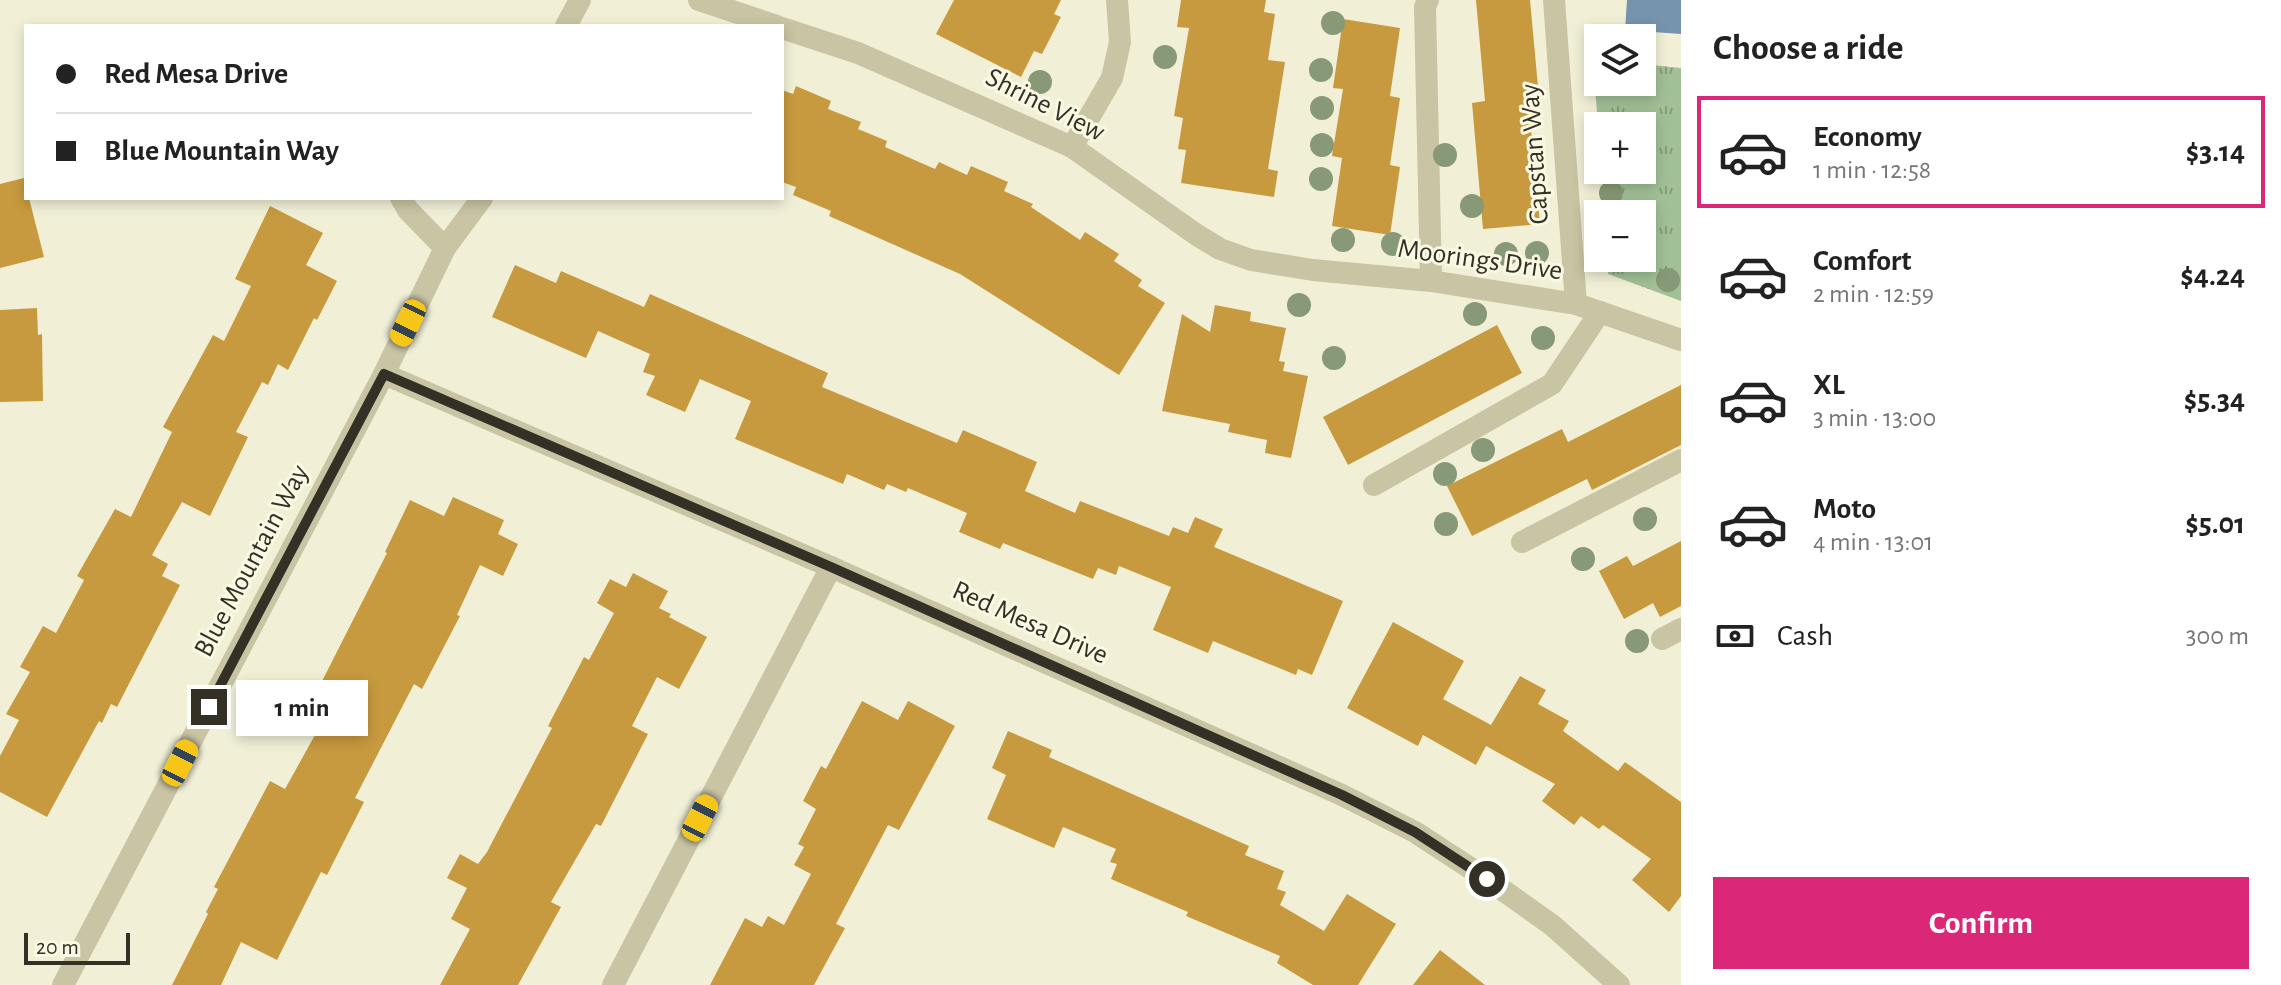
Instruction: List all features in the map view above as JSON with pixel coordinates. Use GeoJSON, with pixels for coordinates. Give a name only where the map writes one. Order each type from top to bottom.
{"type":"FeatureCollection","features":[{"type":"Feature","properties":{"kind":"street"},"geometry":{"type":"LineString","coordinates":[[567,24],[580,0]]}},
{"type":"Feature","properties":{"kind":"street","name":"Shrine View"},"geometry":{"type":"LineString","coordinates":[[699,0],[771,24]]}},
{"type":"Feature","properties":{"kind":"street"},"geometry":{"type":"LineString","coordinates":[[1072,147],[1112,78],[1120,42],[1117,0]]}},
{"type":"Feature","properties":{"kind":"street"},"geometry":{"type":"LineString","coordinates":[[1428,0],[1425,7],[1431,281]]}},
{"type":"Feature","properties":{"kind":"street","name":"Capstan Way"},"geometry":{"type":"LineString","coordinates":[[1554,0],[1576,304]]}},
{"type":"Feature","properties":{"kind":"street","name":"Shrine View"},"geometry":{"type":"LineString","coordinates":[[784,28],[858,53],[1072,147],[1220,249],[1251,260],[1313,270]]}},
{"type":"Feature","properties":{"kind":"street"},"geometry":{"type":"LineString","coordinates":[[402,200],[445,248]]}},
{"type":"Feature","properties":{"kind":"street","name":"Blue Mountain Way"},"geometry":{"type":"LineString","coordinates":[[63,985],[384,374],[445,248],[481,200]]}},
{"type":"Feature","properties":{"kind":"street","name":"Moorings Drive"},"geometry":{"type":"LineString","coordinates":[[1313,270],[1431,281],[1576,304],[1681,340]]}},
{"type":"Feature","properties":{"kind":"street"},"geometry":{"type":"LineString","coordinates":[[1374,485],[1552,384],[1600,312]]}},
{"type":"Feature","properties":{"kind":"street","name":"Red Mesa Drive"},"geometry":{"type":"LineString","coordinates":[[384,374],[831,567],[1342,795],[1415,832],[1552,925],[1619,985]]}},
{"type":"Feature","properties":{"kind":"street"},"geometry":{"type":"LineString","coordinates":[[1522,542],[1681,460]]}},
{"type":"Feature","properties":{"kind":"street"},"geometry":{"type":"LineString","coordinates":[[613,985],[831,567]]}},
{"type":"Feature","properties":{"kind":"green space"},"geometry":{"type":"Polygon","coordinates":[[[1656,65],[1681,68],[1681,301],[1608,274],[1656,272],[1656,200],[1605,200],[1604,184],[1656,184],[1656,112],[1597,112],[1596,96],[1656,96],[1656,65]]]}},
{"type":"Feature","properties":{"kind":"water"},"geometry":{"type":"Polygon","coordinates":[[[1627,0],[1681,0],[1681,34],[1656,32],[1656,24],[1625,24],[1627,0]]]}},
{"type":"Feature","properties":{"kind":"building"},"geometry":{"type":"Polygon","coordinates":[[[954,0],[1061,0],[1054,14],[1061,17],[1042,54],[1034,51],[1021,77],[936,34],[954,0]]]}},
{"type":"Feature","properties":{"kind":"building"},"geometry":{"type":"Polygon","coordinates":[[[1181,0],[1266,0],[1264,12],[1275,14],[1268,60],[1285,62],[1268,169],[1278,171],[1274,197],[1181,183],[1186,150],[1178,149],[1183,118],[1174,116],[1189,28],[1177,27],[1181,0]]]}},
{"type":"Feature","properties":{"kind":"building"},"geometry":{"type":"Polygon","coordinates":[[[1476,0],[1530,0],[1539,97],[1528,98],[1540,224],[1483,229],[1472,103],[1485,101],[1476,0]]]}},
{"type":"Feature","properties":{"kind":"building"},"geometry":{"type":"Polygon","coordinates":[[[1343,19],[1400,28],[1390,96],[1400,98],[1390,165],[1400,167],[1390,235],[1332,226],[1342,158],[1332,156],[1343,89],[1333,88],[1343,19]]]}},
{"type":"Feature","properties":{"kind":"building"},"geometry":{"type":"Polygon","coordinates":[[[796,86],[831,101],[828,109],[861,122],[858,129],[887,141],[885,147],[935,169],[939,162],[967,175],[971,166],[1008,182],[1004,191],[1033,204],[1031,207],[1080,240],[1085,232],[1119,254],[1114,261],[1142,280],[1138,286],[1165,303],[1119,375],[960,274],[829,216],[831,211],[793,195],[796,187],[784,183],[784,91],[793,94],[796,86]]]}},
{"type":"Feature","properties":{"kind":"building"},"geometry":{"type":"Polygon","coordinates":[[[24,178],[24,200],[30,200],[44,257],[0,268],[0,184],[24,178]]]}},
{"type":"Feature","properties":{"kind":"building"},"geometry":{"type":"Polygon","coordinates":[[[270,206],[323,233],[306,265],[337,281],[288,370],[278,364],[268,385],[262,382],[236,432],[248,437],[210,516],[182,502],[152,555],[168,564],[162,576],[180,585],[117,707],[111,704],[102,723],[99,721],[47,817],[0,792],[0,756],[19,720],[6,714],[30,672],[20,667],[43,626],[56,633],[84,580],[77,576],[115,509],[131,517],[172,432],[163,427],[213,335],[224,341],[251,286],[235,279],[270,206]]]}},
{"type":"Feature","properties":{"kind":"building"},"geometry":{"type":"Polygon","coordinates":[[[515,265],[556,283],[561,271],[644,307],[650,294],[828,373],[822,387],[957,443],[963,430],[1037,462],[1025,491],[1075,513],[1080,501],[1169,536],[1173,527],[1188,533],[1195,517],[1223,529],[1214,547],[1343,601],[1312,675],[1298,669],[1296,675],[1213,641],[1208,653],[1153,630],[1171,587],[1119,566],[1116,575],[1098,568],[1093,579],[1003,543],[1000,549],[959,532],[967,513],[908,488],[906,492],[887,484],[884,490],[847,474],[843,484],[735,439],[751,401],[700,379],[685,412],[646,395],[655,376],[643,372],[650,354],[598,331],[586,358],[492,317],[515,265]]]}},
{"type":"Feature","properties":{"kind":"building"},"geometry":{"type":"Polygon","coordinates":[[[1215,305],[1251,312],[1250,321],[1286,328],[1279,361],[1285,362],[1283,371],[1308,376],[1291,458],[1265,453],[1267,440],[1228,432],[1230,424],[1162,411],[1182,314],[1210,332],[1215,305]]]}},
{"type":"Feature","properties":{"kind":"building"},"geometry":{"type":"Polygon","coordinates":[[[37,308],[38,335],[42,334],[43,401],[0,402],[0,310],[37,308]]]}},
{"type":"Feature","properties":{"kind":"building"},"geometry":{"type":"Polygon","coordinates":[[[1497,325],[1522,373],[1348,465],[1323,417],[1497,325]]]}},
{"type":"Feature","properties":{"kind":"building"},"geometry":{"type":"Polygon","coordinates":[[[1681,385],[1681,445],[1592,490],[1587,479],[1472,536],[1447,486],[1562,429],[1568,442],[1681,385]]]}},
{"type":"Feature","properties":{"kind":"building"},"geometry":{"type":"Polygon","coordinates":[[[453,497],[504,520],[498,534],[518,544],[503,576],[480,565],[457,615],[460,616],[422,689],[414,684],[355,798],[364,802],[327,875],[321,872],[277,960],[241,942],[221,985],[172,985],[208,914],[206,912],[218,889],[214,887],[270,781],[285,789],[315,735],[308,731],[325,700],[315,695],[387,553],[410,500],[444,516],[453,497]]]}},
{"type":"Feature","properties":{"kind":"building"},"geometry":{"type":"Polygon","coordinates":[[[1681,541],[1681,606],[1660,617],[1653,603],[1624,619],[1599,571],[1627,556],[1633,566],[1681,541]]]}},
{"type":"Feature","properties":{"kind":"building"},"geometry":{"type":"Polygon","coordinates":[[[633,573],[668,591],[659,608],[671,614],[669,617],[707,637],[679,689],[657,677],[632,726],[648,734],[601,826],[596,824],[551,902],[561,907],[518,985],[440,985],[470,929],[451,919],[467,888],[447,878],[460,854],[478,864],[487,852],[552,728],[548,726],[584,657],[589,660],[614,613],[597,603],[610,579],[626,587],[633,573]]]}},
{"type":"Feature","properties":{"kind":"building"},"geometry":{"type":"Polygon","coordinates":[[[1393,622],[1464,661],[1443,699],[1491,725],[1520,676],[1546,690],[1538,704],[1569,721],[1563,731],[1618,771],[1625,762],[1681,802],[1681,896],[1669,912],[1632,880],[1651,859],[1603,825],[1599,829],[1581,816],[1574,825],[1542,801],[1555,784],[1486,746],[1476,765],[1423,735],[1418,746],[1347,708],[1393,622]]]}},
{"type":"Feature","properties":{"kind":"building"},"geometry":{"type":"Polygon","coordinates":[[[862,701],[898,720],[908,701],[955,726],[899,830],[888,825],[836,924],[845,928],[814,985],[710,985],[745,918],[762,927],[768,916],[784,925],[811,874],[794,865],[804,847],[798,844],[816,809],[803,801],[821,766],[826,769],[862,701]]]}},
{"type":"Feature","properties":{"kind":"building"},"geometry":{"type":"Polygon","coordinates":[[[1008,731],[1052,750],[1049,757],[1249,846],[1245,855],[1284,871],[1277,889],[1286,892],[1280,905],[1324,931],[1347,894],[1396,924],[1358,985],[1313,985],[1277,963],[1280,956],[1186,916],[1188,912],[1111,879],[1117,864],[1110,862],[1116,849],[1063,827],[1054,848],[987,819],[1006,775],[992,768],[1008,731]]]}},
{"type":"Feature","properties":{"kind":"building"},"geometry":{"type":"Polygon","coordinates":[[[1440,950],[1485,985],[1413,985],[1440,950]]]}},
{"type":"Feature","properties":{"kind":"route"},"geometry":{"type":"LineString","coordinates":[[209,707],[384,374],[831,567],[1342,795],[1415,832],[1487,879]]}}]}
